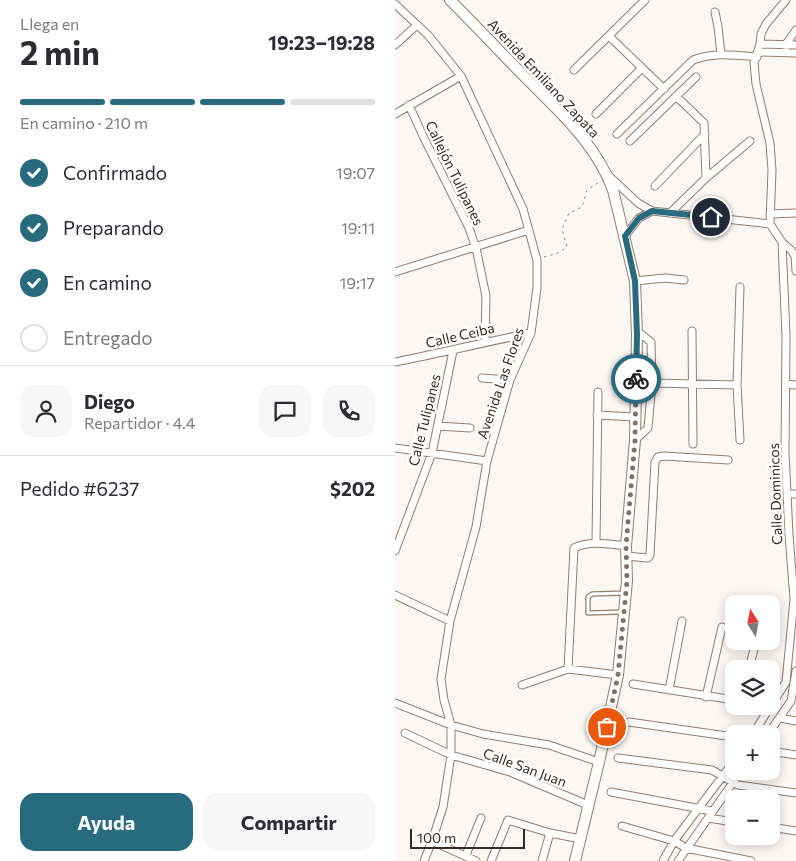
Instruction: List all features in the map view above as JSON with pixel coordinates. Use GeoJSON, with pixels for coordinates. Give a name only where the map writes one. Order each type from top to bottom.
{"type":"FeatureCollection","features":[{"type":"Feature","properties":{"kind":"main road","name":"Avenida Emiliano Zapata"},"geometry":{"type":"LineString","coordinates":[[450,0],[557,109],[591,148],[608,175],[635,281],[637,330],[635,440],[626,551],[626,592],[618,675],[575,861]]}},
{"type":"Feature","properties":{"kind":"street"},"geometry":{"type":"LineString","coordinates":[[574,70],[645,0]]}},
{"type":"Feature","properties":{"kind":"street"},"geometry":{"type":"LineString","coordinates":[[786,0],[766,24],[761,34],[754,63],[756,84],[770,143],[772,161],[770,224],[782,242],[795,256],[796,271]]}},
{"type":"Feature","properties":{"kind":"street","name":"Avenida Las Flores"},"geometry":{"type":"LineString","coordinates":[[395,4],[428,35],[461,76],[523,208],[537,260],[537,288],[531,333],[511,380],[487,461],[476,527],[450,621],[441,679],[444,700],[451,725],[451,754],[443,807],[424,861]]}},
{"type":"Feature","properties":{"kind":"street"},"geometry":{"type":"LineString","coordinates":[[715,12],[721,54]]}},
{"type":"Feature","properties":{"kind":"street"},"geometry":{"type":"LineString","coordinates":[[395,45],[417,24]]}},
{"type":"Feature","properties":{"kind":"street"},"geometry":{"type":"LineString","coordinates":[[786,48],[796,30]]}},
{"type":"Feature","properties":{"kind":"street"},"geometry":{"type":"LineString","coordinates":[[609,36],[664,88]]}},
{"type":"Feature","properties":{"kind":"street"},"geometry":{"type":"LineString","coordinates":[[760,44],[786,48],[796,52]]}},
{"type":"Feature","properties":{"kind":"street"},"geometry":{"type":"LineString","coordinates":[[617,134],[693,60],[721,54],[757,55],[796,45]]}},
{"type":"Feature","properties":{"kind":"street"},"geometry":{"type":"LineString","coordinates":[[596,114],[643,68]]}},
{"type":"Feature","properties":{"kind":"street"},"geometry":{"type":"LineString","coordinates":[[395,114],[461,76]]}},
{"type":"Feature","properties":{"kind":"street"},"geometry":{"type":"LineString","coordinates":[[630,141],[696,77]]}},
{"type":"Feature","properties":{"kind":"street"},"geometry":{"type":"LineString","coordinates":[[677,96],[704,123],[706,178]]}},
{"type":"Feature","properties":{"kind":"street","name":"Callejón Tulipanes"},"geometry":{"type":"LineString","coordinates":[[409,105],[469,228],[476,248],[486,296],[485,342]]}},
{"type":"Feature","properties":{"kind":"street"},"geometry":{"type":"LineString","coordinates":[[655,186],[705,134]]}},
{"type":"Feature","properties":{"kind":"street"},"geometry":{"type":"LineString","coordinates":[[669,213],[706,178],[750,141]]}},
{"type":"Feature","properties":{"kind":"street"},"geometry":{"type":"LineString","coordinates":[[608,175],[638,203],[652,211],[770,224]]}},
{"type":"Feature","properties":{"kind":"street"},"geometry":{"type":"LineString","coordinates":[[625,236],[639,218],[652,211]]}},
{"type":"Feature","properties":{"kind":"street"},"geometry":{"type":"LineString","coordinates":[[770,214],[796,213]]}},
{"type":"Feature","properties":{"kind":"street"},"geometry":{"type":"LineString","coordinates":[[395,272],[529,230]]}},
{"type":"Feature","properties":{"kind":"street","name":"Calle Dominicos"},"geometry":{"type":"LineString","coordinates":[[780,691],[786,682],[793,647],[795,610],[785,453],[786,336],[782,242]]}},
{"type":"Feature","properties":{"kind":"street"},"geometry":{"type":"LineString","coordinates":[[635,281],[665,278],[684,280]]}},
{"type":"Feature","properties":{"kind":"street"},"geometry":{"type":"LineString","coordinates":[[740,287],[737,385],[740,440]]}},
{"type":"Feature","properties":{"kind":"street"},"geometry":{"type":"LineString","coordinates":[[635,440],[649,428],[652,383],[651,342],[637,330]]}},
{"type":"Feature","properties":{"kind":"street"},"geometry":{"type":"LineString","coordinates":[[692,331],[693,444]]}},
{"type":"Feature","properties":{"kind":"street","name":"Calle Ceiba"},"geometry":{"type":"LineString","coordinates":[[395,362],[531,333]]}},
{"type":"Feature","properties":{"kind":"street","name":"Calle Tulipanes"},"geometry":{"type":"LineString","coordinates":[[395,551],[432,453],[453,351]]}},
{"type":"Feature","properties":{"kind":"street"},"geometry":{"type":"LineString","coordinates":[[482,378],[511,380]]}},
{"type":"Feature","properties":{"kind":"street"},"geometry":{"type":"LineString","coordinates":[[652,383],[737,385]]}},
{"type":"Feature","properties":{"kind":"street"},"geometry":{"type":"LineString","coordinates":[[785,384],[796,385]]}},
{"type":"Feature","properties":{"kind":"street"},"geometry":{"type":"LineString","coordinates":[[595,543],[597,392]]}},
{"type":"Feature","properties":{"kind":"street"},"geometry":{"type":"LineString","coordinates":[[597,415],[635,416]]}},
{"type":"Feature","properties":{"kind":"street"},"geometry":{"type":"LineString","coordinates":[[438,426],[470,428]]}},
{"type":"Feature","properties":{"kind":"street"},"geometry":{"type":"LineString","coordinates":[[395,448],[487,461]]}},
{"type":"Feature","properties":{"kind":"street"},"geometry":{"type":"LineString","coordinates":[[568,669],[574,548],[583,543],[595,543],[648,558],[650,555],[655,462],[657,457],[728,460]]}},
{"type":"Feature","properties":{"kind":"street"},"geometry":{"type":"LineString","coordinates":[[787,494],[796,494]]}},
{"type":"Feature","properties":{"kind":"street"},"geometry":{"type":"LineString","coordinates":[[395,595],[450,621]]}},
{"type":"Feature","properties":{"kind":"street"},"geometry":{"type":"LineString","coordinates":[[669,690],[682,621]]}},
{"type":"Feature","properties":{"kind":"street"},"geometry":{"type":"LineString","coordinates":[[706,697],[721,627]]}},
{"type":"Feature","properties":{"kind":"street"},"geometry":{"type":"LineString","coordinates":[[523,685],[568,669],[618,675]]}},
{"type":"Feature","properties":{"kind":"street"},"geometry":{"type":"LineString","coordinates":[[775,725],[791,701],[796,671]]}},
{"type":"Feature","properties":{"kind":"street"},"geometry":{"type":"LineString","coordinates":[[633,684],[725,699]]}},
{"type":"Feature","properties":{"kind":"street"},"geometry":{"type":"LineString","coordinates":[[395,704],[451,725],[483,734],[549,745],[599,762]]}},
{"type":"Feature","properties":{"kind":"street"},"geometry":{"type":"LineString","coordinates":[[780,718],[796,721]]}},
{"type":"Feature","properties":{"kind":"street"},"geometry":{"type":"LineString","coordinates":[[629,722],[725,736]]}},
{"type":"Feature","properties":{"kind":"street","name":"Calle San Juan"},"geometry":{"type":"LineString","coordinates":[[405,733],[451,754],[510,772],[589,805]]}},
{"type":"Feature","properties":{"kind":"street"},"geometry":{"type":"LineString","coordinates":[[780,752],[796,755]]}},
{"type":"Feature","properties":{"kind":"street"},"geometry":{"type":"LineString","coordinates":[[618,758],[712,770],[733,783],[796,793]]}},
{"type":"Feature","properties":{"kind":"street"},"geometry":{"type":"LineString","coordinates":[[663,861],[674,841],[725,773]]}},
{"type":"Feature","properties":{"kind":"street"},"geometry":{"type":"LineString","coordinates":[[678,861],[735,780]]}},
{"type":"Feature","properties":{"kind":"street"},"geometry":{"type":"LineString","coordinates":[[611,792],[712,811]]}},
{"type":"Feature","properties":{"kind":"street"},"geometry":{"type":"LineString","coordinates":[[466,855],[481,818]]}},
{"type":"Feature","properties":{"kind":"street"},"geometry":{"type":"LineString","coordinates":[[707,818],[725,821]]}},
{"type":"Feature","properties":{"kind":"street"},"geometry":{"type":"LineString","coordinates":[[491,861],[508,820],[550,833],[581,839]]}},
{"type":"Feature","properties":{"kind":"street"},"geometry":{"type":"LineString","coordinates":[[622,826],[674,841],[687,848],[751,861]]}},
{"type":"Feature","properties":{"kind":"street"},"geometry":{"type":"LineString","coordinates":[[780,829],[796,831]]}},
{"type":"Feature","properties":{"kind":"street"},"geometry":{"type":"LineString","coordinates":[[542,861],[550,833]]}},
{"type":"Feature","properties":{"kind":"street"},"geometry":{"type":"LineString","coordinates":[[432,842],[466,855],[476,861]]}},
{"type":"Feature","properties":{"kind":"lane"},"geometry":{"type":"LineString","coordinates":[[624,612],[588,613],[588,597],[592,594],[626,592]]}},
{"type":"Feature","properties":{"kind":"path"},"geometry":{"type":"LineString","coordinates":[[537,260],[558,253],[567,247],[562,230],[569,212],[582,207],[587,190],[608,175]]}},
{"type":"Feature","properties":{"kind":"way so far"},"geometry":{"type":"LineString","coordinates":[[607,727],[618,675],[627,581],[626,546],[635,440],[636,379]]}},
{"type":"Feature","properties":{"kind":"route"},"geometry":{"type":"LineString","coordinates":[[636,379],[635,281],[625,236],[639,218],[652,211],[711,217]]}}]}
